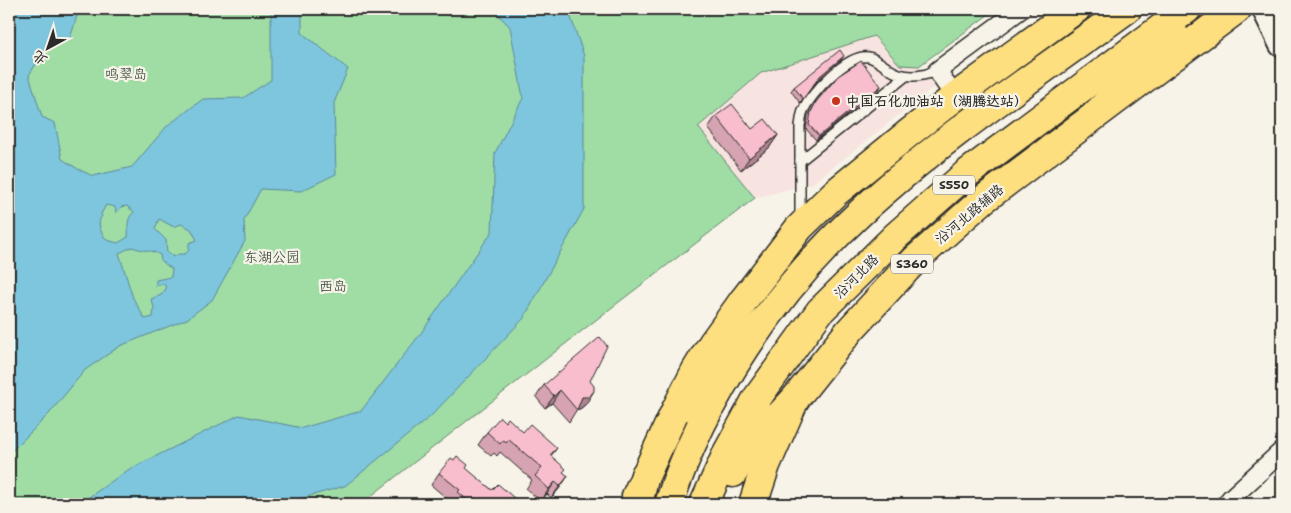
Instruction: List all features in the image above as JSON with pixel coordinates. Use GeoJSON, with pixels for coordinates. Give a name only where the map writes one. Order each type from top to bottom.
{"type":"FeatureCollection","features":[{"type":"Feature","properties":{"kind":"main road"},"geometry":{"type":"LineString","coordinates":[[632,504],[696,370],[712,344],[766,269],[800,228],[835,194],[955,97],[1076,9]]}},
{"type":"Feature","properties":{"kind":"main road"},"geometry":{"type":"LineString","coordinates":[[668,504],[688,452],[725,382],[788,290],[819,254],[859,214],[937,148],[1127,9]]}},
{"type":"Feature","properties":{"kind":"main road","name":"沿河北路"},"geometry":{"type":"LineString","coordinates":[[704,504],[728,451],[757,398],[820,311],[896,236],[965,175],[1187,9]]}},
{"type":"Feature","properties":{"kind":"main road"},"geometry":{"type":"LineString","coordinates":[[1096,114],[1202,9]]}},
{"type":"Feature","properties":{"kind":"main road","name":"沿河北路辅路"},"geometry":{"type":"LineString","coordinates":[[753,504],[766,465],[795,399],[850,330],[915,260],[984,199],[1237,9]]}},
{"type":"Feature","properties":{"kind":"main road"},"geometry":{"type":"LineString","coordinates":[[668,504],[672,474],[701,388],[716,351],[743,301]]}},
{"type":"Feature","properties":{"kind":"main road"},"geometry":{"type":"LineString","coordinates":[[713,504],[748,450],[795,399]]}},
{"type":"Feature","properties":{"kind":"main road"},"geometry":{"type":"LineString","coordinates":[[638,504],[645,475]]}},
{"type":"Feature","properties":{"kind":"street"},"geometry":{"type":"LineString","coordinates":[[955,97],[936,71],[1021,9]]}},
{"type":"Feature","properties":{"kind":"street"},"geometry":{"type":"LineString","coordinates":[[1265,9],[1282,44]]}},
{"type":"Feature","properties":{"kind":"street"},"geometry":{"type":"LineString","coordinates":[[1226,504],[1282,451]]}},
{"type":"Feature","properties":{"kind":"lane"},"geometry":{"type":"LineString","coordinates":[[800,228],[800,126],[803,111],[818,88],[847,63],[857,58],[869,58],[891,71],[906,76],[920,77],[936,71]]}},
{"type":"Feature","properties":{"kind":"lane"},"geometry":{"type":"LineString","coordinates":[[800,161],[906,76]]}},
{"type":"Feature","properties":{"kind":"shaded area"},"geometry":{"type":"Polygon","coordinates":[[[874,36],[900,65],[919,66],[934,87],[813,183],[755,198],[698,127],[761,73],[874,36]]]}},
{"type":"Feature","properties":{"kind":"green space","name":"东湖公园"},"geometry":{"type":"Polygon","coordinates":[[[9,9],[996,9],[919,66],[900,65],[874,36],[761,73],[698,127],[755,198],[361,504],[9,504],[9,9]]]}},
{"type":"Feature","properties":{"kind":"water"},"geometry":{"type":"Polygon","coordinates":[[[9,9],[79,9],[70,39],[47,47],[29,75],[42,117],[55,123],[62,159],[93,176],[132,167],[167,126],[203,99],[243,98],[271,80],[271,9],[302,9],[302,33],[348,69],[334,103],[336,174],[301,191],[261,189],[244,220],[245,241],[212,300],[187,319],[120,346],[85,370],[49,414],[9,454],[9,9]],[[106,205],[101,214],[100,228],[107,240],[118,243],[128,237],[128,221],[134,212],[127,206],[121,207],[116,213],[115,207],[106,205]],[[159,219],[155,229],[166,240],[167,253],[173,257],[185,254],[189,250],[189,243],[197,240],[191,229],[181,224],[174,227],[159,219]],[[132,247],[119,253],[133,298],[145,319],[153,317],[154,307],[151,299],[161,295],[166,289],[164,283],[156,286],[156,280],[171,277],[172,269],[161,261],[160,255],[154,252],[132,247]]]}},
{"type":"Feature","properties":{"kind":"water"},"geometry":{"type":"Polygon","coordinates":[[[493,9],[568,9],[584,56],[584,209],[524,318],[431,416],[345,486],[281,504],[79,504],[128,470],[239,415],[302,428],[361,411],[421,333],[492,232],[495,153],[523,98],[510,27],[493,9]]]}},
{"type":"Feature","properties":{"kind":"building"},"geometry":{"type":"Polygon","coordinates":[[[840,50],[844,56],[820,76],[803,99],[794,87],[840,50]]]}},
{"type":"Feature","properties":{"kind":"building"},"geometry":{"type":"Polygon","coordinates":[[[861,61],[881,86],[819,136],[809,125],[811,112],[816,102],[838,76],[861,61]]]}},
{"type":"Feature","properties":{"kind":"building"},"geometry":{"type":"Polygon","coordinates":[[[732,104],[752,129],[765,119],[778,135],[749,158],[716,116],[732,104]]]}},
{"type":"Feature","properties":{"kind":"building"},"geometry":{"type":"Polygon","coordinates":[[[600,337],[607,346],[590,381],[594,386],[594,391],[589,397],[582,397],[577,410],[560,390],[554,396],[544,385],[600,337]]]}},
{"type":"Feature","properties":{"kind":"building"},"geometry":{"type":"Polygon","coordinates":[[[500,417],[505,422],[508,418],[523,432],[530,424],[557,448],[550,455],[566,469],[563,472],[568,476],[560,486],[555,482],[549,489],[535,476],[542,468],[509,440],[506,443],[503,440],[500,444],[487,432],[500,417]]]}},
{"type":"Feature","properties":{"kind":"building"},"geometry":{"type":"Polygon","coordinates":[[[457,456],[468,465],[466,468],[492,490],[498,484],[521,504],[480,504],[476,501],[472,504],[458,492],[460,490],[439,473],[451,458],[454,460],[457,456]]]}},
{"type":"Feature","properties":{"kind":"building"},"geometry":{"type":"Polygon","coordinates":[[[398,500],[404,504],[395,504],[398,500]]]}},
{"type":"Feature","properties":{"kind":"place","name":"中国石化加油站（湖腾达站）"},"geometry":{"type":"Point","coordinates":[836,101]}},
{"type":"Feature","properties":{"kind":"park label","name":"鸣翠岛"},"geometry":{"type":"Point","coordinates":[126,74]}},
{"type":"Feature","properties":{"kind":"park label","name":"西岛"},"geometry":{"type":"Point","coordinates":[333,286]}}]}
